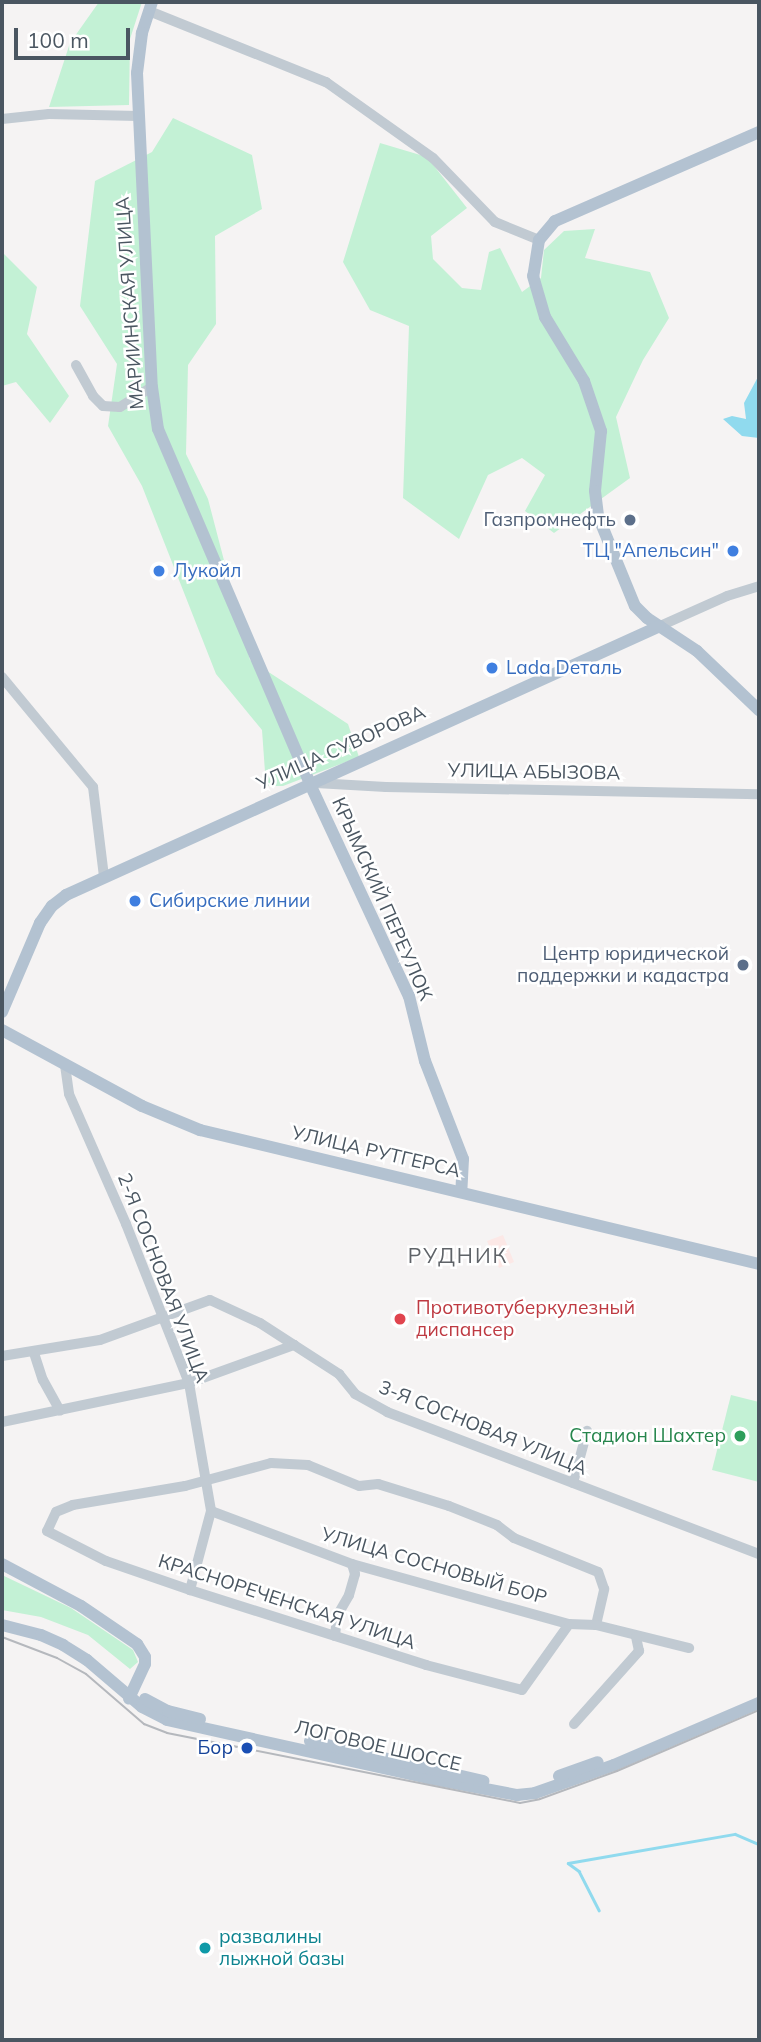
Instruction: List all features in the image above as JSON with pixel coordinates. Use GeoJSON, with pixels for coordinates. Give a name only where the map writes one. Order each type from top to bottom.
{"type":"FeatureCollection","features":[{"type":"Feature","properties":{"kind":"main road","name":"МАРИИНСКАЯ УЛИЦА"},"geometry":{"type":"LineString","coordinates":[[150,6],[139,51],[138,116],[152,387],[158,429],[309,782]]}},
{"type":"Feature","properties":{"kind":"main road"},"geometry":{"type":"LineString","coordinates":[[625,642],[636,625],[635,606],[597,516],[595,491],[601,431],[584,381],[545,317],[533,276],[539,240],[555,221],[759,132]]}},
{"type":"Feature","properties":{"kind":"main road"},"geometry":{"type":"LineString","coordinates":[[635,606],[697,651],[759,710]]}},
{"type":"Feature","properties":{"kind":"main road","name":"УЛИЦА СУВОРОВА"},"geometry":{"type":"LineString","coordinates":[[2,1012],[45,914],[66,895],[309,782],[660,626]]}},
{"type":"Feature","properties":{"kind":"main road","name":"КРЫМСКИЙ ПЕРЕУЛОК"},"geometry":{"type":"LineString","coordinates":[[309,782],[409,996],[425,1061],[463,1158],[461,1192]]}},
{"type":"Feature","properties":{"kind":"main road","name":"УЛИЦА РУТГЕРСА"},"geometry":{"type":"LineString","coordinates":[[2,1030],[142,1106],[200,1130],[759,1265]]}},
{"type":"Feature","properties":{"kind":"main road"},"geometry":{"type":"LineString","coordinates":[[2,1564],[81,1606],[137,1644],[145,1657],[145,1664],[131,1695]]}},
{"type":"Feature","properties":{"kind":"main road","name":"ЛОГОВОЕ ШОССЕ"},"geometry":{"type":"LineString","coordinates":[[2,1617],[40,1627],[72,1641],[131,1695],[168,1711],[516,1787],[542,1782],[610,1758],[759,1694]]}},
{"type":"Feature","properties":{"kind":"main road","name":"ЛОГОВОЕ ШОССЕ"},"geometry":{"type":"LineString","coordinates":[[2,1625],[41,1635],[63,1645],[167,1720],[428,1779],[517,1795],[535,1793],[603,1769],[759,1703]]}},
{"type":"Feature","properties":{"kind":"street"},"geometry":{"type":"LineString","coordinates":[[150,6],[326,82],[433,158],[495,222],[539,240]]}},
{"type":"Feature","properties":{"kind":"street"},"geometry":{"type":"LineString","coordinates":[[2,119],[49,114],[138,116]]}},
{"type":"Feature","properties":{"kind":"street"},"geometry":{"type":"LineString","coordinates":[[76,365],[93,396],[103,406],[120,407],[152,387]]}},
{"type":"Feature","properties":{"kind":"street","name":"УЛИЦА СУВОРОВА"},"geometry":{"type":"LineString","coordinates":[[660,626],[727,596],[759,586]]}},
{"type":"Feature","properties":{"kind":"street"},"geometry":{"type":"LineString","coordinates":[[2,677],[93,787],[104,876]]}},
{"type":"Feature","properties":{"kind":"street","name":"УЛИЦА АБЫЗОВА"},"geometry":{"type":"LineString","coordinates":[[309,782],[386,788],[759,794]]}},
{"type":"Feature","properties":{"kind":"street","name":"2-Я СОСНОВАЯ УЛИЦА"},"geometry":{"type":"LineString","coordinates":[[65,1065],[69,1094],[164,1318],[188,1382],[211,1511],[190,1590]]}},
{"type":"Feature","properties":{"kind":"street","name":"3-Я СОСНОВАЯ УЛИЦА"},"geometry":{"type":"LineString","coordinates":[[164,1318],[210,1300],[260,1323],[339,1374],[355,1394],[387,1412],[759,1554]]}},
{"type":"Feature","properties":{"kind":"street"},"geometry":{"type":"LineString","coordinates":[[2,1356],[34,1353],[100,1340],[164,1318]]}},
{"type":"Feature","properties":{"kind":"street"},"geometry":{"type":"LineString","coordinates":[[2,1422],[188,1382],[294,1345]]}},
{"type":"Feature","properties":{"kind":"street"},"geometry":{"type":"LineString","coordinates":[[34,1353],[43,1380],[60,1410]]}},
{"type":"Feature","properties":{"kind":"street"},"geometry":{"type":"LineString","coordinates":[[573,1483],[587,1431]]}},
{"type":"Feature","properties":{"kind":"street"},"geometry":{"type":"LineString","coordinates":[[206,1479],[271,1463],[308,1465],[359,1486],[378,1484],[449,1506],[497,1525],[514,1538],[598,1572],[604,1589],[596,1625]]}},
{"type":"Feature","properties":{"kind":"street","name":"КРАСНОРЕЧЕНСКАЯ УЛИЦА"},"geometry":{"type":"LineString","coordinates":[[206,1479],[73,1505],[56,1512],[47,1531],[106,1561],[190,1590],[335,1636],[522,1690],[569,1624]]}},
{"type":"Feature","properties":{"kind":"street","name":"УЛИЦА СОСНОВЫЙ БОР"},"geometry":{"type":"LineString","coordinates":[[211,1511],[352,1564],[569,1624],[596,1625],[689,1648]]}},
{"type":"Feature","properties":{"kind":"street"},"geometry":{"type":"LineString","coordinates":[[335,1636],[337,1616],[349,1595],[355,1574],[352,1564]]}},
{"type":"Feature","properties":{"kind":"street"},"geometry":{"type":"LineString","coordinates":[[574,1724],[639,1651],[636,1637]]}},
{"type":"Feature","properties":{"kind":"shaded area","name":"Противотуберкулезный диспансер"},"geometry":{"type":"Polygon","coordinates":[[[503,1235],[514,1262],[499,1268],[487,1241],[503,1235]]]}},
{"type":"Feature","properties":{"kind":"green space"},"geometry":{"type":"Polygon","coordinates":[[[99,2],[142,2],[130,39],[129,105],[49,107],[70,43],[99,2]]]}},
{"type":"Feature","properties":{"kind":"green space"},"geometry":{"type":"Polygon","coordinates":[[[173,118],[252,155],[262,209],[215,236],[216,324],[188,365],[186,454],[208,499],[250,660],[348,724],[359,757],[283,786],[266,786],[262,730],[216,674],[142,486],[108,426],[117,364],[80,306],[95,181],[152,152],[173,118]]]}},
{"type":"Feature","properties":{"kind":"green space"},"geometry":{"type":"Polygon","coordinates":[[[380,143],[427,157],[467,208],[431,236],[433,259],[462,288],[481,290],[489,252],[500,248],[522,292],[541,278],[544,250],[564,231],[595,229],[585,258],[650,272],[669,318],[643,360],[616,417],[630,478],[554,533],[525,511],[545,475],[522,458],[488,475],[459,539],[403,498],[409,326],[370,310],[343,262],[380,143]]]}},
{"type":"Feature","properties":{"kind":"green space"},"geometry":{"type":"Polygon","coordinates":[[[2,252],[37,287],[27,334],[69,396],[50,423],[16,382],[2,386],[2,252]]]}},
{"type":"Feature","properties":{"kind":"green space","name":"Стадион Шахтер"},"geometry":{"type":"Polygon","coordinates":[[[731,1395],[759,1402],[759,1482],[712,1470],[731,1395]]]}},
{"type":"Feature","properties":{"kind":"green space"},"geometry":{"type":"Polygon","coordinates":[[[2,1575],[71,1608],[133,1650],[138,1662],[130,1669],[88,1635],[41,1617],[2,1610],[2,1575]]]}},
{"type":"Feature","properties":{"kind":"water"},"geometry":{"type":"Polygon","coordinates":[[[759,375],[759,438],[742,436],[723,419],[732,416],[746,419],[744,403],[759,375]]]}},
{"type":"Feature","properties":{"kind":"waterway"},"geometry":{"type":"LineString","coordinates":[[568,1863],[735,1834],[759,1844]]}},
{"type":"Feature","properties":{"kind":"waterway"},"geometry":{"type":"LineString","coordinates":[[568,1863],[579,1871],[599,1910]]}},
{"type":"Feature","properties":{"kind":"tram line"},"geometry":{"type":"LineString","coordinates":[[2,1637],[57,1658],[86,1674],[144,1724],[167,1733],[520,1803],[540,1799],[617,1771],[759,1710]]}},
{"type":"Feature","properties":{"kind":"place","name":"Газпромнефть"},"geometry":{"type":"Point","coordinates":[630,520]}},
{"type":"Feature","properties":{"kind":"place","name":"ТЦ \"Апельсин\""},"geometry":{"type":"Point","coordinates":[733,551]}},
{"type":"Feature","properties":{"kind":"place","name":"Лукойл"},"geometry":{"type":"Point","coordinates":[159,571]}},
{"type":"Feature","properties":{"kind":"place","name":"Lada Dеталь"},"geometry":{"type":"Point","coordinates":[492,668]}},
{"type":"Feature","properties":{"kind":"place","name":"Сибирские линии"},"geometry":{"type":"Point","coordinates":[135,901]}},
{"type":"Feature","properties":{"kind":"place","name":"Центр юридической поддержки и кадастра"},"geometry":{"type":"Point","coordinates":[743,965]}},
{"type":"Feature","properties":{"kind":"place","name":"Противотуберкулезный диспансер"},"geometry":{"type":"Point","coordinates":[400,1319]}},
{"type":"Feature","properties":{"kind":"place","name":"Стадион Шахтер"},"geometry":{"type":"Point","coordinates":[740,1436]}},
{"type":"Feature","properties":{"kind":"place","name":"Бор"},"geometry":{"type":"Point","coordinates":[247,1748]}},
{"type":"Feature","properties":{"kind":"place","name":"развалины лыжной базы"},"geometry":{"type":"Point","coordinates":[205,1948]}},
{"type":"Feature","properties":{"kind":"district","name":"РУДНИК"},"geometry":{"type":"Point","coordinates":[458,1255]}}]}
